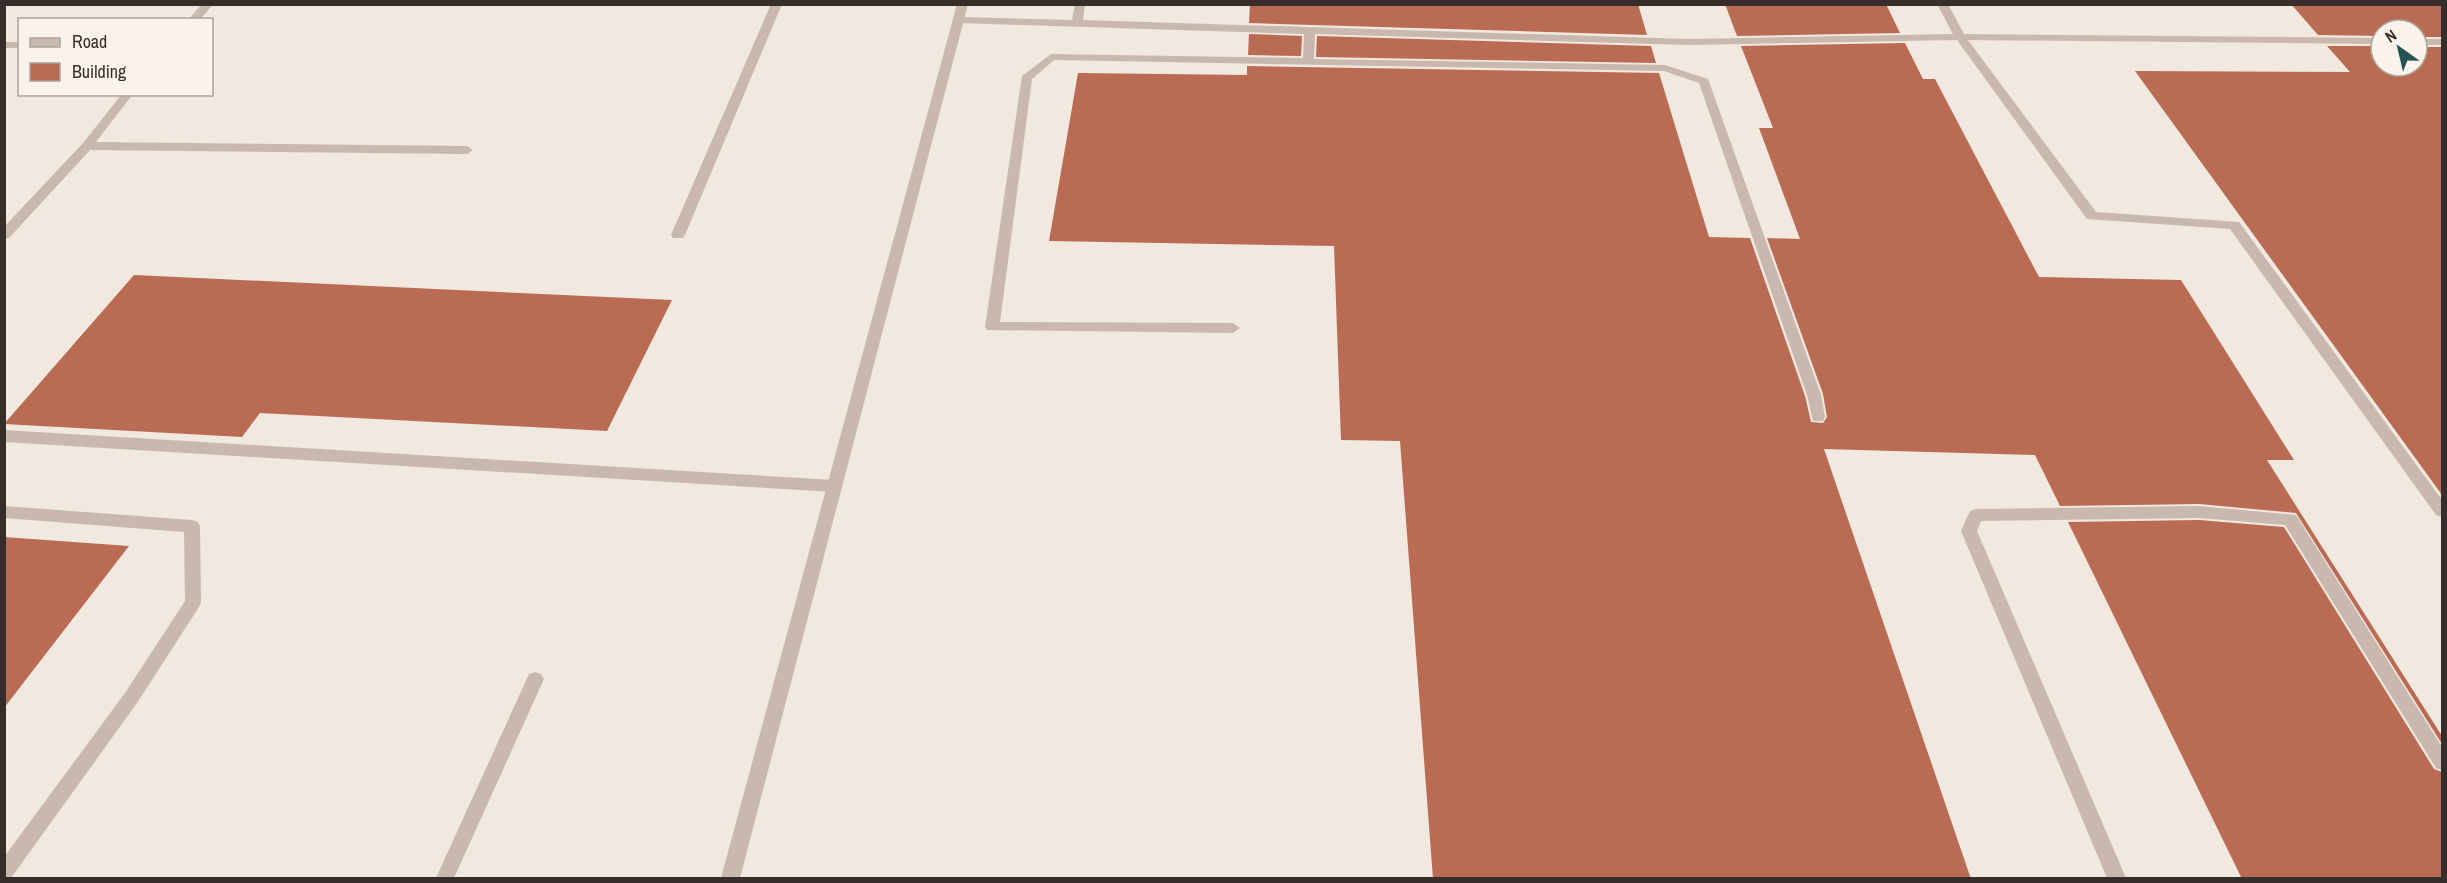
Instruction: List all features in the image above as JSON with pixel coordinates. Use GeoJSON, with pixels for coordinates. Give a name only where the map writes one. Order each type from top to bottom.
{"type":"FeatureCollection","features":[{"type":"Feature","properties":{"kind":"street"},"geometry":{"type":"LineString","coordinates":[[195,18],[208,4]]}},
{"type":"Feature","properties":{"kind":"street"},"geometry":{"type":"LineString","coordinates":[[678,235],[777,4]]}},
{"type":"Feature","properties":{"kind":"street"},"geometry":{"type":"LineString","coordinates":[[730,879],[963,4]]}},
{"type":"Feature","properties":{"kind":"street"},"geometry":{"type":"LineString","coordinates":[[1077,24],[1080,4]]}},
{"type":"Feature","properties":{"kind":"street"},"geometry":{"type":"LineString","coordinates":[[1942,4],[1960,37],[2092,216],[2234,225],[2442,511]]}},
{"type":"Feature","properties":{"kind":"street"},"geometry":{"type":"LineString","coordinates":[[959,20],[1688,42],[1960,37],[2369,41]]}},
{"type":"Feature","properties":{"kind":"street"},"geometry":{"type":"LineString","coordinates":[[1308,62],[1310,31]]}},
{"type":"Feature","properties":{"kind":"street"},"geometry":{"type":"LineString","coordinates":[[1233,328],[992,327],[1026,78],[1051,57],[1665,68],[1704,81],[1810,384],[1818,417]]}},
{"type":"Feature","properties":{"kind":"street"},"geometry":{"type":"LineString","coordinates":[[4,235],[87,146],[126,96]]}},
{"type":"Feature","properties":{"kind":"street"},"geometry":{"type":"LineString","coordinates":[[87,146],[467,150]]}},
{"type":"Feature","properties":{"kind":"street"},"geometry":{"type":"LineString","coordinates":[[4,436],[834,486]]}},
{"type":"Feature","properties":{"kind":"street"},"geometry":{"type":"LineString","coordinates":[[4,512],[192,526],[193,602],[131,698],[4,873]]}},
{"type":"Feature","properties":{"kind":"street"},"geometry":{"type":"LineString","coordinates":[[2116,879],[1969,531],[1976,515],[2199,512],[2290,519],[2442,762]]}},
{"type":"Feature","properties":{"kind":"street"},"geometry":{"type":"LineString","coordinates":[[445,879],[535,679]]}},
{"type":"Feature","properties":{"kind":"building"},"geometry":{"type":"Polygon","coordinates":[[[1250,4],[1638,4],[1647,35],[1249,23],[1250,4]]]}},
{"type":"Feature","properties":{"kind":"building"},"geometry":{"type":"Polygon","coordinates":[[[1725,4],[1886,4],[1900,33],[1737,36],[1725,4]]]}},
{"type":"Feature","properties":{"kind":"building"},"geometry":{"type":"Polygon","coordinates":[[[2291,4],[2442,4],[2442,37],[2429,37],[2429,18],[2369,18],[2369,36],[2318,35],[2291,4]]]}},
{"type":"Feature","properties":{"kind":"building"},"geometry":{"type":"Polygon","coordinates":[[[1249,34],[1302,36],[1301,56],[1248,55],[1249,34]]]}},
{"type":"Feature","properties":{"kind":"building"},"geometry":{"type":"Polygon","coordinates":[[[1317,36],[1651,46],[1656,63],[1316,57],[1317,36]]]}},
{"type":"Feature","properties":{"kind":"building"},"geometry":{"type":"Polygon","coordinates":[[[1905,43],[1923,79],[1935,79],[2039,277],[2181,280],[2294,460],[2267,460],[2442,736],[2442,744],[2296,513],[2199,504],[2060,506],[2035,455],[1824,449],[1971,879],[1433,879],[1400,441],[1341,440],[1334,246],[1049,241],[1078,73],[1247,75],[1247,66],[1659,73],[1709,237],[1750,238],[1805,396],[1811,422],[1823,423],[1827,417],[1823,394],[1767,238],[1800,239],[1759,128],[1773,128],[1741,46],[1905,43]]]}},
{"type":"Feature","properties":{"kind":"building"},"geometry":{"type":"Polygon","coordinates":[[[2327,46],[2369,46],[2369,78],[2429,78],[2429,47],[2442,47],[2442,495],[2135,71],[2350,72],[2327,46]]]}},
{"type":"Feature","properties":{"kind":"building"},"geometry":{"type":"Polygon","coordinates":[[[134,275],[672,300],[607,431],[260,413],[242,437],[4,424],[134,275]]]}},
{"type":"Feature","properties":{"kind":"building"},"geometry":{"type":"Polygon","coordinates":[[[2199,520],[2284,527],[2434,769],[2442,772],[2442,879],[2242,879],[2068,522],[2199,520]]]}},
{"type":"Feature","properties":{"kind":"building"},"geometry":{"type":"Polygon","coordinates":[[[4,537],[129,546],[4,708],[4,537]]]}}]}
